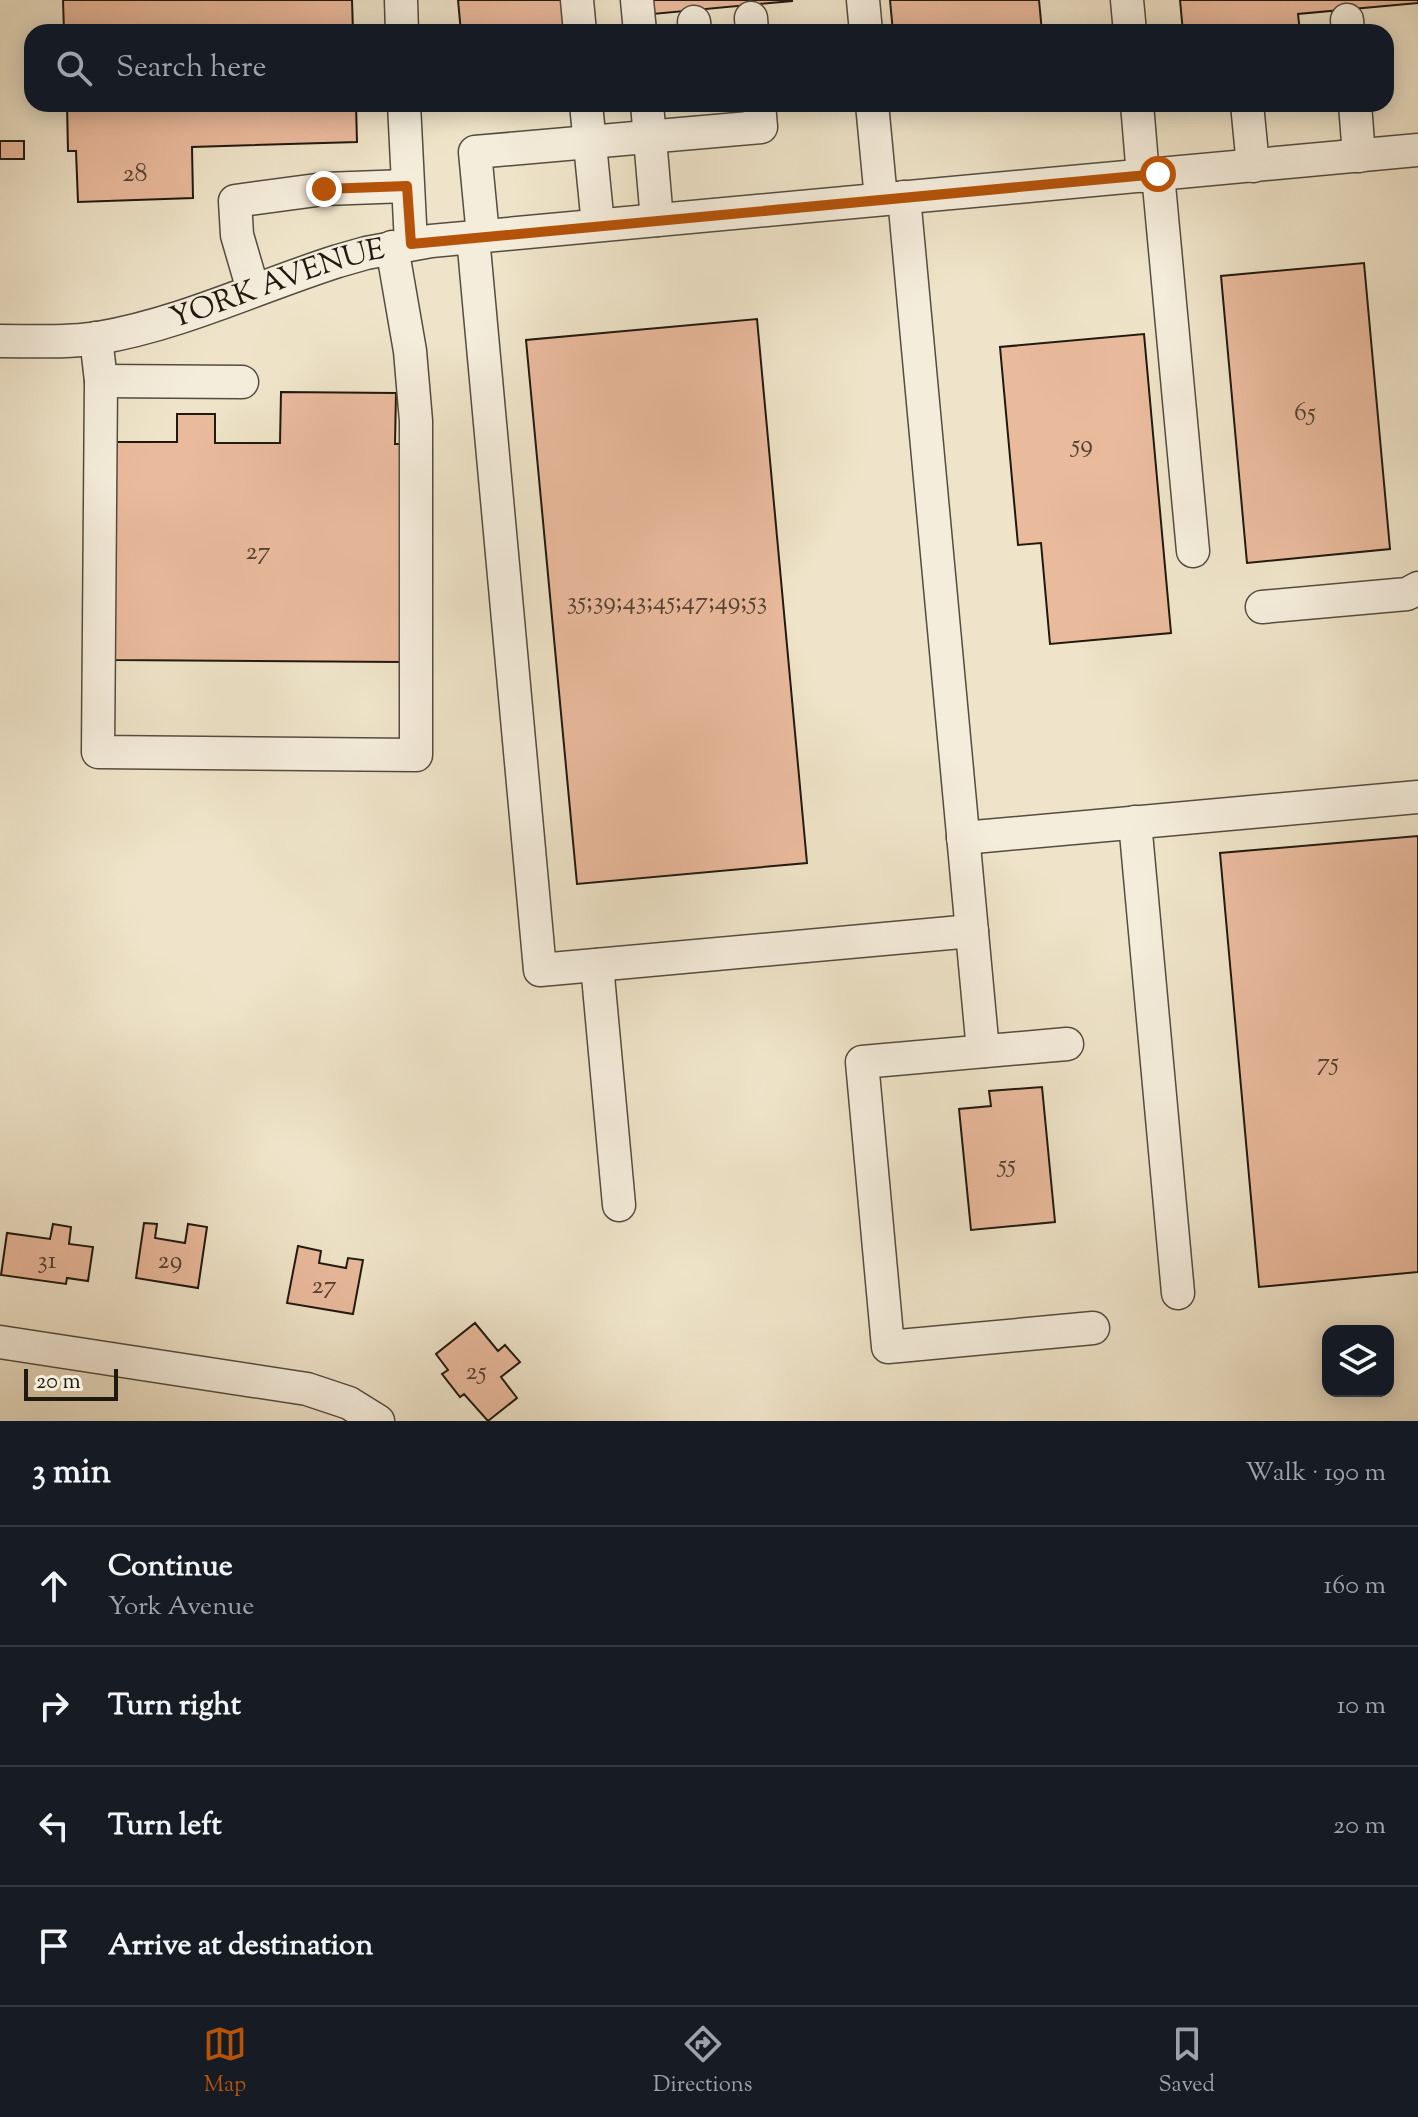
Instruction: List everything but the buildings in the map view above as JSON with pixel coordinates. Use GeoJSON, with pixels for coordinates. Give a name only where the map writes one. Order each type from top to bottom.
{"type":"FeatureCollection","features":[{"type":"Feature","properties":{"kind":"street"},"geometry":{"type":"LineString","coordinates":[[401,0],[402,24]]}},
{"type":"Feature","properties":{"kind":"street"},"geometry":{"type":"LineString","coordinates":[[577,0],[579,24]]}},
{"type":"Feature","properties":{"kind":"street"},"geometry":{"type":"LineString","coordinates":[[637,0],[639,24]]}},
{"type":"Feature","properties":{"kind":"street"},"geometry":{"type":"LineString","coordinates":[[863,0],[865,24]]}},
{"type":"Feature","properties":{"kind":"street"},"geometry":{"type":"LineString","coordinates":[[1127,0],[1129,24]]}},
{"type":"Feature","properties":{"kind":"street"},"geometry":{"type":"LineString","coordinates":[[96,338],[101,381],[98,752],[416,755],[418,471],[401,246],[407,186],[404,112]]}},
{"type":"Feature","properties":{"kind":"street"},"geometry":{"type":"LineString","coordinates":[[587,112],[598,225]]}},
{"type":"Feature","properties":{"kind":"street"},"geometry":{"type":"LineString","coordinates":[[648,112],[657,220]]}},
{"type":"Feature","properties":{"kind":"street"},"geometry":{"type":"LineString","coordinates":[[760,112],[761,127],[703,118],[650,137],[475,152],[478,236],[540,970],[972,931]]}},
{"type":"Feature","properties":{"kind":"street"},"geometry":{"type":"LineString","coordinates":[[874,112],[893,198],[963,838],[983,1051]]}},
{"type":"Feature","properties":{"kind":"street"},"geometry":{"type":"LineString","coordinates":[[1139,112],[1151,175],[1193,551]]}},
{"type":"Feature","properties":{"kind":"street"},"geometry":{"type":"LineString","coordinates":[[1248,112],[1253,166]]}},
{"type":"Feature","properties":{"kind":"street"},"geometry":{"type":"LineString","coordinates":[[1356,112],[1359,156]]}},
{"type":"Feature","properties":{"kind":"street","name":"YORK AVENUE"},"geometry":{"type":"LineString","coordinates":[[0,341],[96,338],[170,320],[338,261],[401,246],[478,236],[1418,150]]}},
{"type":"Feature","properties":{"kind":"street"},"geometry":{"type":"LineString","coordinates":[[253,290],[237,235],[235,201],[324,189],[407,186]]}},
{"type":"Feature","properties":{"kind":"street"},"geometry":{"type":"LineString","coordinates":[[101,381],[242,382]]}},
{"type":"Feature","properties":{"kind":"street"},"geometry":{"type":"LineString","coordinates":[[1262,607],[1407,594],[1418,588]]}},
{"type":"Feature","properties":{"kind":"street"},"geometry":{"type":"LineString","coordinates":[[963,838],[1418,797]]}},
{"type":"Feature","properties":{"kind":"street"},"geometry":{"type":"LineString","coordinates":[[1135,822],[1178,1293]]}},
{"type":"Feature","properties":{"kind":"street"},"geometry":{"type":"LineString","coordinates":[[597,965],[619,1205]]}},
{"type":"Feature","properties":{"kind":"street"},"geometry":{"type":"LineString","coordinates":[[1067,1044],[862,1062],[888,1347],[1093,1328]]}},
{"type":"Feature","properties":{"kind":"street"},"geometry":{"type":"LineString","coordinates":[[0,1342],[307,1389],[349,1403],[378,1421]]}},
{"type":"Feature","properties":{"kind":"route"},"geometry":{"type":"LineString","coordinates":[[324,189],[407,186],[411,244],[1158,174]]}}]}
